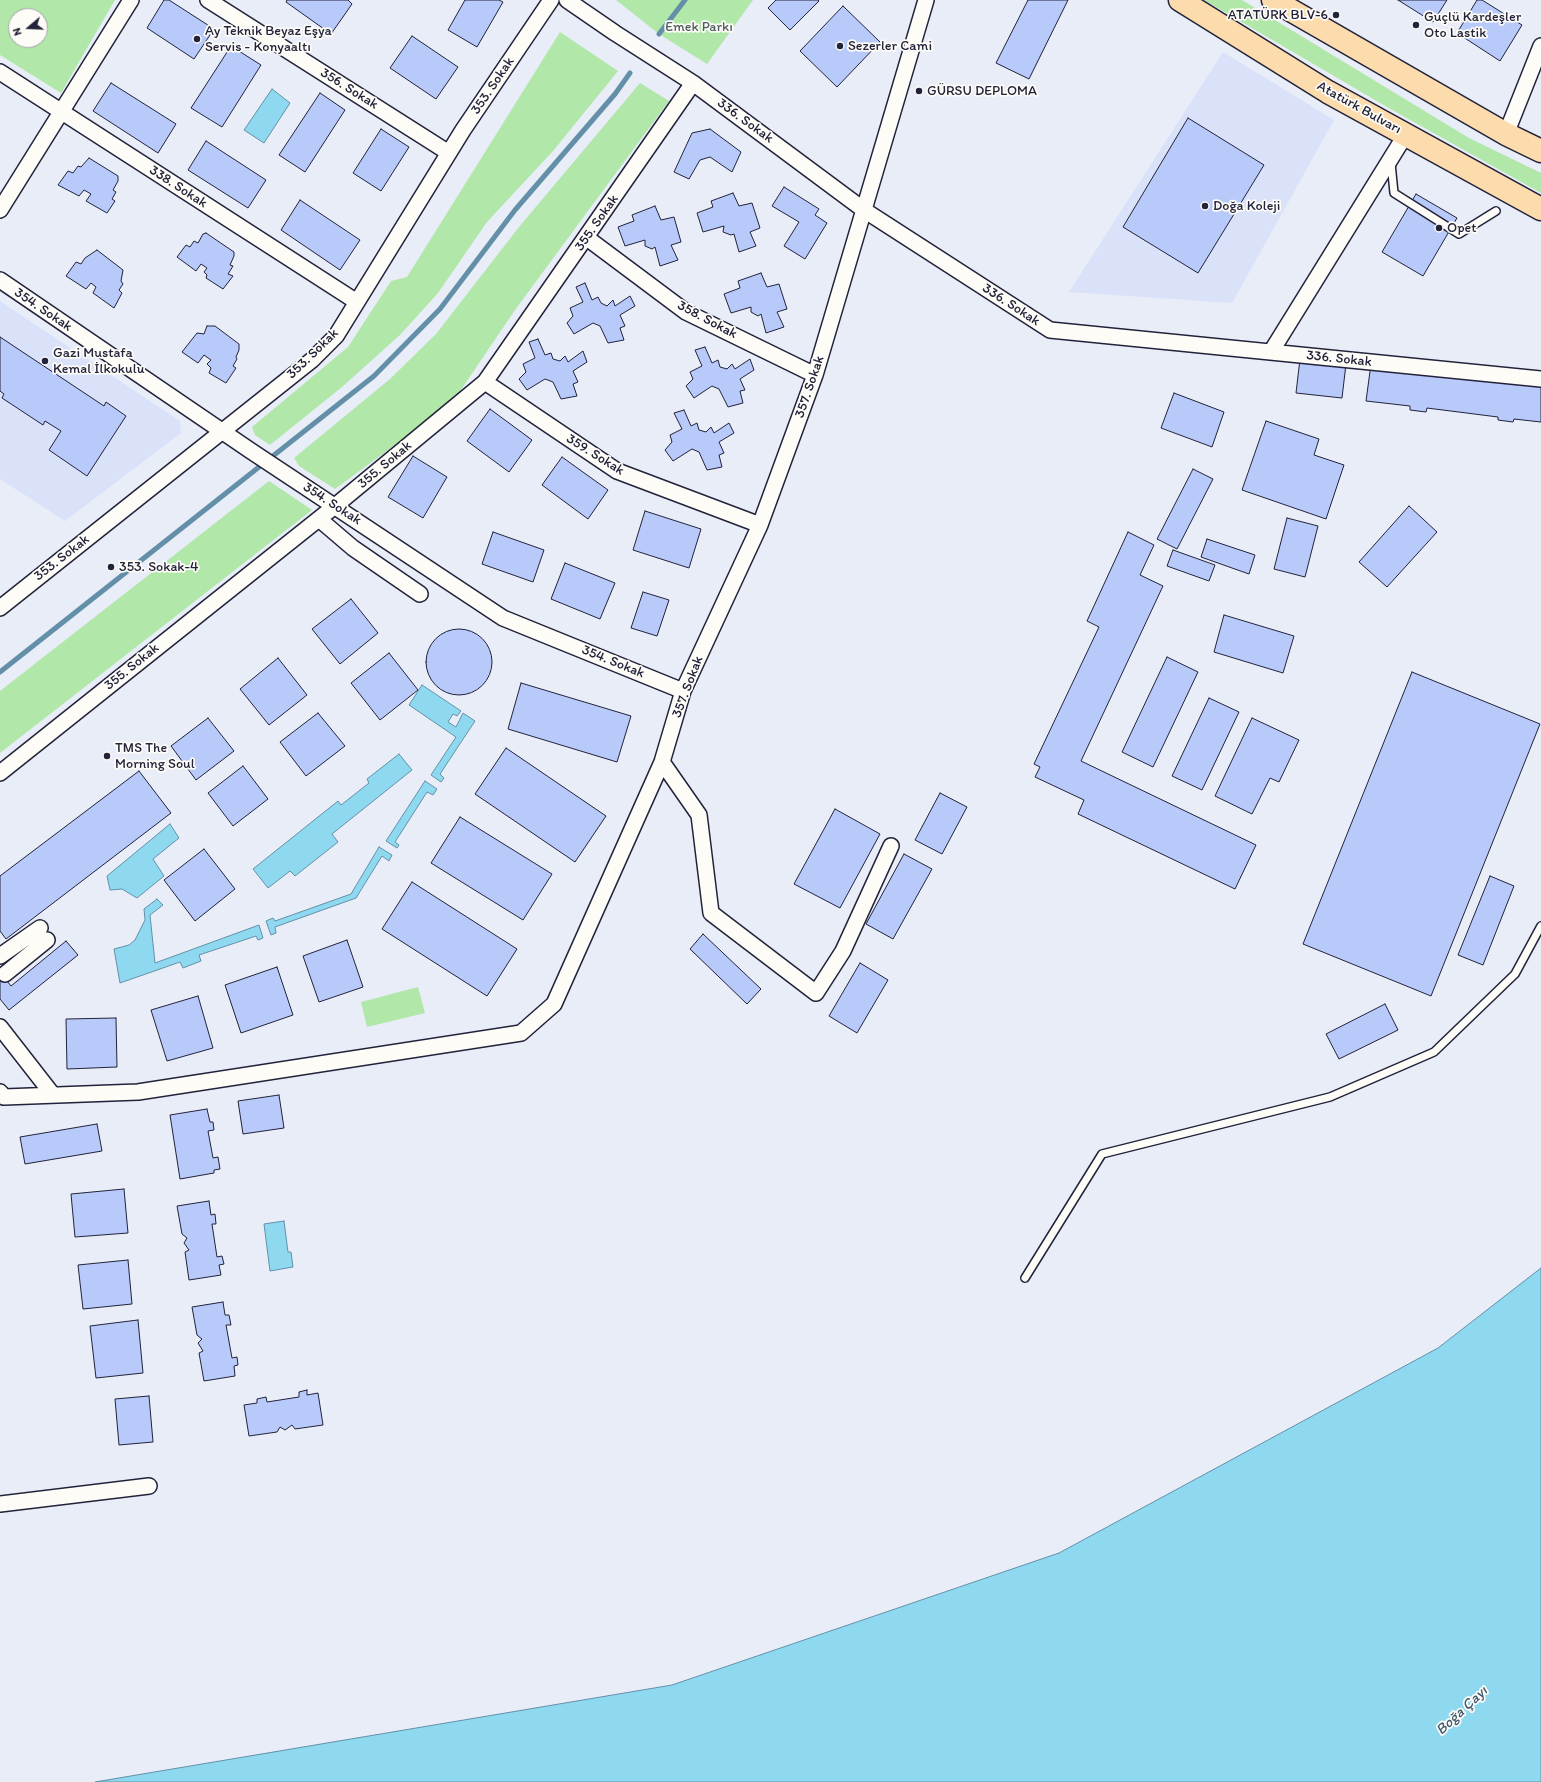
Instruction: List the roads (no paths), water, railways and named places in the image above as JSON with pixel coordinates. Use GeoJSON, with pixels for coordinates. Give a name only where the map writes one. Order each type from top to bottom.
{"type":"FeatureCollection","features":[{"type":"Feature","properties":{"kind":"main road","name":"Atatürk Bulvarı"},"geometry":{"type":"LineString","coordinates":[[1180,0],[1328,92],[1541,209]]}},
{"type":"Feature","properties":{"kind":"main road"},"geometry":{"type":"LineString","coordinates":[[1273,0],[1506,134],[1541,151]]}},
{"type":"Feature","properties":{"kind":"street"},"geometry":{"type":"LineString","coordinates":[[0,210],[131,0]]}},
{"type":"Feature","properties":{"kind":"street","name":"356. Sokak"},"geometry":{"type":"LineString","coordinates":[[208,0],[449,153]]}},
{"type":"Feature","properties":{"kind":"street","name":"353. Sokak"},"geometry":{"type":"LineString","coordinates":[[0,608],[312,360],[336,336],[449,153],[551,0]]}},
{"type":"Feature","properties":{"kind":"street","name":"336. Sokak"},"geometry":{"type":"LineString","coordinates":[[567,0],[693,83],[864,210],[1050,330],[1541,379]]}},
{"type":"Feature","properties":{"kind":"street","name":"357. Sokak"},"geometry":{"type":"LineString","coordinates":[[1,1096],[138,1092],[521,1033],[554,1004],[662,762],[684,691],[760,524],[815,375],[926,0]]}},
{"type":"Feature","properties":{"kind":"street"},"geometry":{"type":"LineString","coordinates":[[1506,134],[1541,46]]}},
{"type":"Feature","properties":{"kind":"street","name":"338. Sokak"},"geometry":{"type":"LineString","coordinates":[[0,72],[357,302]]}},
{"type":"Feature","properties":{"kind":"street","name":"355. Sokak"},"geometry":{"type":"LineString","coordinates":[[0,773],[319,519],[485,382],[693,83]]}},
{"type":"Feature","properties":{"kind":"street"},"geometry":{"type":"LineString","coordinates":[[1272,352],[1406,134]]}},
{"type":"Feature","properties":{"kind":"street","name":"358. Sokak"},"geometry":{"type":"LineString","coordinates":[[586,238],[686,312],[815,375]]}},
{"type":"Feature","properties":{"kind":"street","name":"354. Sokak"},"geometry":{"type":"LineString","coordinates":[[0,280],[251,451],[503,618],[684,691]]}},
{"type":"Feature","properties":{"kind":"street","name":"359. Sokak"},"geometry":{"type":"LineString","coordinates":[[485,382],[617,471],[760,524]]}},
{"type":"Feature","properties":{"kind":"street"},"geometry":{"type":"LineString","coordinates":[[319,519],[353,548],[420,594]]}},
{"type":"Feature","properties":{"kind":"street"},"geometry":{"type":"LineString","coordinates":[[662,762],[699,815],[711,913],[816,993],[843,951],[891,846]]}},
{"type":"Feature","properties":{"kind":"street"},"geometry":{"type":"LineString","coordinates":[[0,956],[43,934],[5,974]]}},
{"type":"Feature","properties":{"kind":"street"},"geometry":{"type":"LineString","coordinates":[[0,1026],[53,1095]]}},
{"type":"Feature","properties":{"kind":"street"},"geometry":{"type":"LineString","coordinates":[[0,1504],[149,1486]]}},
{"type":"Feature","properties":{"kind":"lane"},"geometry":{"type":"LineString","coordinates":[[1391,159],[1394,193],[1459,234],[1496,211]]}},
{"type":"Feature","properties":{"kind":"lane"},"geometry":{"type":"LineString","coordinates":[[1025,1278],[1102,1154],[1330,1097],[1434,1052],[1515,974],[1541,926]]}},
{"type":"Feature","properties":{"kind":"water"},"geometry":{"type":"Polygon","coordinates":[[[272,89],[290,103],[264,143],[244,130],[272,89]]]}},
{"type":"Feature","properties":{"kind":"water"},"geometry":{"type":"Polygon","coordinates":[[[422,685],[461,711],[457,716],[453,714],[448,722],[456,727],[463,713],[475,721],[440,774],[444,778],[441,782],[431,775],[456,737],[409,705],[422,685]]]}},
{"type":"Feature","properties":{"kind":"water"},"geometry":{"type":"Polygon","coordinates":[[[399,754],[412,770],[332,834],[338,842],[295,876],[290,871],[268,888],[253,869],[338,801],[341,805],[369,783],[367,779],[399,754]]]}},
{"type":"Feature","properties":{"kind":"water"},"geometry":{"type":"Polygon","coordinates":[[[425,781],[437,789],[433,795],[427,792],[395,842],[399,845],[397,848],[386,841],[425,781]]]}},
{"type":"Feature","properties":{"kind":"water"},"geometry":{"type":"Polygon","coordinates":[[[170,824],[179,838],[153,859],[164,876],[137,898],[122,889],[110,890],[107,876],[170,824]]]}},
{"type":"Feature","properties":{"kind":"water"},"geometry":{"type":"Polygon","coordinates":[[[379,847],[392,855],[389,861],[382,856],[356,898],[275,927],[276,933],[271,935],[266,921],[273,918],[275,921],[351,894],[379,847]]]}},
{"type":"Feature","properties":{"kind":"water"},"geometry":{"type":"Polygon","coordinates":[[[157,899],[163,905],[150,915],[155,963],[259,925],[263,938],[258,940],[256,936],[199,955],[201,961],[183,968],[180,962],[120,983],[114,949],[129,945],[135,940],[145,920],[144,909],[157,899]]]}},
{"type":"Feature","properties":{"kind":"water"},"geometry":{"type":"Polygon","coordinates":[[[284,1221],[288,1252],[291,1252],[293,1267],[270,1271],[264,1224],[284,1221]]]}},
{"type":"Feature","properties":{"kind":"water","name":"Boğa Çayı"},"geometry":{"type":"Polygon","coordinates":[[[1541,1268],[1541,1782],[95,1782],[672,1685],[1059,1553],[1438,1348],[1541,1268]]]}},
{"type":"Feature","properties":{"kind":"waterway"},"geometry":{"type":"LineString","coordinates":[[659,34],[685,0]]}},
{"type":"Feature","properties":{"kind":"waterway"},"geometry":{"type":"LineString","coordinates":[[0,672],[374,376],[440,309],[515,210],[615,94],[630,73]]}},
{"type":"Feature","properties":{"kind":"place","name":"ATATÜRK BLV-6"},"geometry":{"type":"Point","coordinates":[1336,15]}},
{"type":"Feature","properties":{"kind":"place","name":"Guçlü Kardeşler Oto Lastik"},"geometry":{"type":"Point","coordinates":[1416,25]}},
{"type":"Feature","properties":{"kind":"place","name":"Ay Teknik Beyaz Eşya Servis - Konyaaltı"},"geometry":{"type":"Point","coordinates":[197,39]}},
{"type":"Feature","properties":{"kind":"place","name":"Sezerler Cami"},"geometry":{"type":"Point","coordinates":[840,46]}},
{"type":"Feature","properties":{"kind":"place","name":"GÜRSU DEPLOMA"},"geometry":{"type":"Point","coordinates":[919,91]}},
{"type":"Feature","properties":{"kind":"place","name":"Doğa Koleji"},"geometry":{"type":"Point","coordinates":[1205,206]}},
{"type":"Feature","properties":{"kind":"place","name":"Opet"},"geometry":{"type":"Point","coordinates":[1439,228]}},
{"type":"Feature","properties":{"kind":"place","name":"Gazi Mustafa Kemal İlkokulu"},"geometry":{"type":"Point","coordinates":[45,361]}},
{"type":"Feature","properties":{"kind":"place","name":"353. Sokak-4"},"geometry":{"type":"Point","coordinates":[111,567]}},
{"type":"Feature","properties":{"kind":"place","name":"TMS The Morning Soul"},"geometry":{"type":"Point","coordinates":[107,756]}},
{"type":"Feature","properties":{"kind":"park label","name":"Emek Parkı"},"geometry":{"type":"Point","coordinates":[699,27]}}]}
